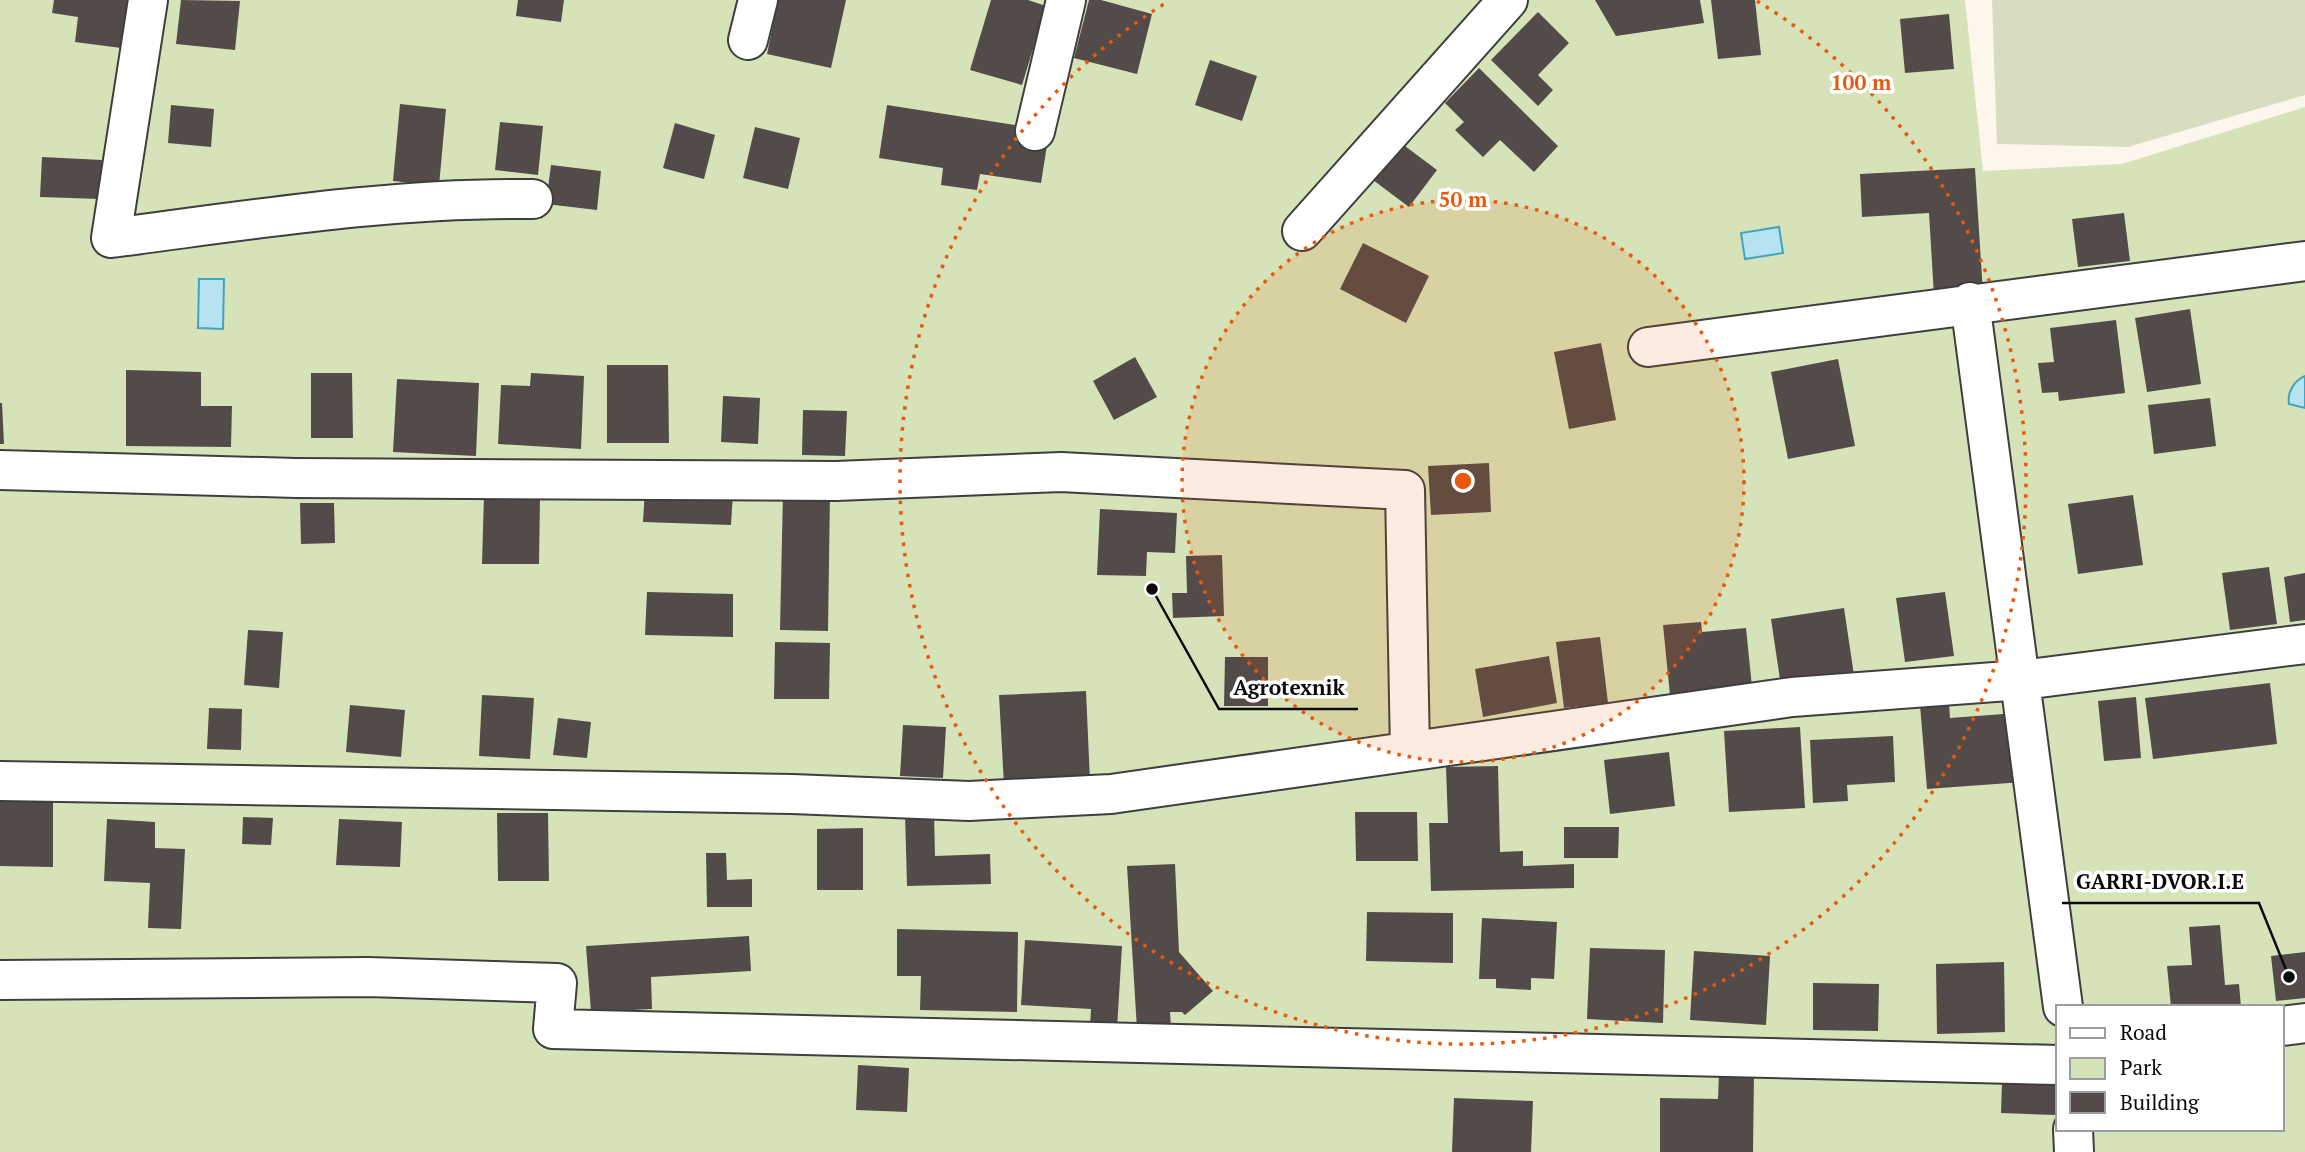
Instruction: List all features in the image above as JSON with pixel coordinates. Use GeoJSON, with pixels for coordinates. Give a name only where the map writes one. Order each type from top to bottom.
{"type":"FeatureCollection","features":[{"type":"Feature","properties":{"kind":"street"},"geometry":{"type":"LineString","coordinates":[[148,0],[111,238],[370,205],[466,198],[533,199]]}},
{"type":"Feature","properties":{"kind":"street"},"geometry":{"type":"LineString","coordinates":[[748,40],[758,0]]}},
{"type":"Feature","properties":{"kind":"street"},"geometry":{"type":"LineString","coordinates":[[1035,131],[1066,0]]}},
{"type":"Feature","properties":{"kind":"street"},"geometry":{"type":"LineString","coordinates":[[1302,231],[1508,0]]}},
{"type":"Feature","properties":{"kind":"street"},"geometry":{"type":"LineString","coordinates":[[1648,347],[1970,302],[2305,261]]}},
{"type":"Feature","properties":{"kind":"street"},"geometry":{"type":"LineString","coordinates":[[1970,302],[2022,680],[2063,1005]]}},
{"type":"Feature","properties":{"kind":"street"},"geometry":{"type":"LineString","coordinates":[[0,470],[296,478],[822,481],[1061,472],[1405,490],[1410,751]]}},
{"type":"Feature","properties":{"kind":"street"},"geometry":{"type":"LineString","coordinates":[[0,781],[723,793],[970,801],[1111,794],[1792,697],[2022,680],[2305,644]]}},
{"type":"Feature","properties":{"kind":"street"},"geometry":{"type":"LineString","coordinates":[[0,981],[368,976],[557,983],[553,1029],[2056,1065]]}},
{"type":"Feature","properties":{"kind":"street"},"geometry":{"type":"LineString","coordinates":[[2284,1026],[2305,1023]]}},
{"type":"Feature","properties":{"kind":"street"},"geometry":{"type":"LineString","coordinates":[[2073,1131],[2074,1152]]}},
{"type":"Feature","properties":{"kind":"green space"},"geometry":{"type":"Polygon","coordinates":[[[0,0],[1965,0],[1983,171],[2122,164],[2305,107],[2305,1152],[0,1152],[0,0]]]}},
{"type":"Feature","properties":{"kind":"green space"},"geometry":{"type":"Polygon","coordinates":[[[1992,0],[2305,0],[2305,95],[2128,147],[1997,144],[1992,0]]]}},
{"type":"Feature","properties":{"kind":"water"},"geometry":{"type":"Polygon","coordinates":[[[1779,227],[1783,253],[1745,259],[1741,233],[1779,227]]]}},
{"type":"Feature","properties":{"kind":"water"},"geometry":{"type":"Polygon","coordinates":[[[199,279],[224,279],[223,329],[198,328],[199,279]]]}},
{"type":"Feature","properties":{"kind":"water"},"geometry":{"type":"Polygon","coordinates":[[[2305,376],[2305,408],[2289,404],[2292,387],[2305,376]]]}},
{"type":"Feature","properties":{"kind":"building"},"geometry":{"type":"Polygon","coordinates":[[[54,0],[135,0],[129,49],[75,42],[78,17],[52,13],[54,0]]]}},
{"type":"Feature","properties":{"kind":"building"},"geometry":{"type":"Polygon","coordinates":[[[181,0],[240,1],[235,50],[176,44],[181,0]]]}},
{"type":"Feature","properties":{"kind":"building"},"geometry":{"type":"Polygon","coordinates":[[[518,0],[564,0],[561,22],[516,16],[518,0]]]}},
{"type":"Feature","properties":{"kind":"building"},"geometry":{"type":"Polygon","coordinates":[[[778,0],[846,0],[831,68],[767,54],[778,0]]]}},
{"type":"Feature","properties":{"kind":"building"},"geometry":{"type":"Polygon","coordinates":[[[991,0],[1028,0],[1046,6],[1022,85],[970,70],[991,0]]]}},
{"type":"Feature","properties":{"kind":"building"},"geometry":{"type":"Polygon","coordinates":[[[1089,0],[1101,0],[1152,14],[1137,74],[1074,58],[1089,0]]]}},
{"type":"Feature","properties":{"kind":"building"},"geometry":{"type":"Polygon","coordinates":[[[1595,0],[1700,0],[1704,23],[1616,36],[1595,0]]]}},
{"type":"Feature","properties":{"kind":"building"},"geometry":{"type":"Polygon","coordinates":[[[1711,0],[1755,0],[1761,55],[1718,59],[1711,0]]]}},
{"type":"Feature","properties":{"kind":"building"},"geometry":{"type":"Polygon","coordinates":[[[1538,12],[1569,43],[1538,75],[1553,90],[1538,106],[1491,60],[1538,12]]]}},
{"type":"Feature","properties":{"kind":"building"},"geometry":{"type":"Polygon","coordinates":[[[1949,14],[1954,69],[1905,73],[1900,19],[1949,14]]]}},
{"type":"Feature","properties":{"kind":"building"},"geometry":{"type":"Polygon","coordinates":[[[1210,60],[1257,76],[1242,121],[1195,105],[1210,60]]]}},
{"type":"Feature","properties":{"kind":"building"},"geometry":{"type":"Polygon","coordinates":[[[1479,68],[1558,146],[1534,172],[1500,140],[1483,157],[1455,130],[1464,122],[1445,103],[1479,68]]]}},
{"type":"Feature","properties":{"kind":"building"},"geometry":{"type":"Polygon","coordinates":[[[400,104],[446,109],[439,186],[393,181],[400,104]]]}},
{"type":"Feature","properties":{"kind":"building"},"geometry":{"type":"Polygon","coordinates":[[[171,105],[214,109],[211,147],[168,143],[171,105]]]}},
{"type":"Feature","properties":{"kind":"building"},"geometry":{"type":"Polygon","coordinates":[[[887,105],[1027,127],[1048,139],[1041,183],[980,174],[977,190],[941,185],[943,168],[879,158],[887,105]]]}},
{"type":"Feature","properties":{"kind":"building"},"geometry":{"type":"Polygon","coordinates":[[[500,122],[543,126],[538,175],[495,170],[500,122]]]}},
{"type":"Feature","properties":{"kind":"building"},"geometry":{"type":"Polygon","coordinates":[[[675,123],[715,135],[704,179],[663,168],[675,123]]]}},
{"type":"Feature","properties":{"kind":"building"},"geometry":{"type":"Polygon","coordinates":[[[755,127],[800,138],[788,189],[743,178],[755,127]]]}},
{"type":"Feature","properties":{"kind":"building"},"geometry":{"type":"Polygon","coordinates":[[[1401,143],[1437,170],[1409,207],[1373,180],[1401,143]]]}},
{"type":"Feature","properties":{"kind":"building"},"geometry":{"type":"Polygon","coordinates":[[[42,157],[102,160],[100,199],[40,197],[42,157]]]}},
{"type":"Feature","properties":{"kind":"building"},"geometry":{"type":"Polygon","coordinates":[[[551,165],[601,171],[597,210],[546,204],[551,165]]]}},
{"type":"Feature","properties":{"kind":"building"},"geometry":{"type":"Polygon","coordinates":[[[1975,168],[1983,293],[1934,296],[1929,213],[1862,217],[1860,174],[1975,168]]]}},
{"type":"Feature","properties":{"kind":"building"},"geometry":{"type":"Polygon","coordinates":[[[2124,213],[2130,261],[2078,267],[2072,219],[2124,213]]]}},
{"type":"Feature","properties":{"kind":"building"},"geometry":{"type":"Polygon","coordinates":[[[1363,243],[1429,276],[1406,323],[1340,289],[1363,243]]]}},
{"type":"Feature","properties":{"kind":"building"},"geometry":{"type":"Polygon","coordinates":[[[2190,309],[2201,384],[2147,392],[2135,318],[2190,309]]]}},
{"type":"Feature","properties":{"kind":"building"},"geometry":{"type":"Polygon","coordinates":[[[2116,320],[2125,393],[2059,401],[2058,392],[2042,393],[2038,363],[2054,362],[2050,328],[2116,320]]]}},
{"type":"Feature","properties":{"kind":"building"},"geometry":{"type":"Polygon","coordinates":[[[1601,343],[1616,420],[1569,429],[1554,352],[1601,343]]]}},
{"type":"Feature","properties":{"kind":"building"},"geometry":{"type":"Polygon","coordinates":[[[1135,357],[1157,397],[1114,420],[1093,381],[1135,357]]]}},
{"type":"Feature","properties":{"kind":"building"},"geometry":{"type":"Polygon","coordinates":[[[1838,359],[1855,446],[1788,459],[1771,372],[1838,359]]]}},
{"type":"Feature","properties":{"kind":"building"},"geometry":{"type":"Polygon","coordinates":[[[607,365],[668,365],[669,443],[607,443],[607,365]]]}},
{"type":"Feature","properties":{"kind":"building"},"geometry":{"type":"Polygon","coordinates":[[[126,370],[201,372],[201,406],[232,406],[231,447],[126,446],[126,370]]]}},
{"type":"Feature","properties":{"kind":"building"},"geometry":{"type":"Polygon","coordinates":[[[311,373],[352,373],[353,438],[311,438],[311,373]]]}},
{"type":"Feature","properties":{"kind":"building"},"geometry":{"type":"Polygon","coordinates":[[[531,373],[584,376],[581,449],[498,444],[501,385],[530,386],[531,373]]]}},
{"type":"Feature","properties":{"kind":"building"},"geometry":{"type":"Polygon","coordinates":[[[397,379],[479,383],[476,456],[393,452],[397,379]]]}},
{"type":"Feature","properties":{"kind":"building"},"geometry":{"type":"Polygon","coordinates":[[[723,396],[760,398],[758,444],[721,442],[723,396]]]}},
{"type":"Feature","properties":{"kind":"building"},"geometry":{"type":"Polygon","coordinates":[[[2210,398],[2216,446],[2154,454],[2148,405],[2210,398]]]}},
{"type":"Feature","properties":{"kind":"building"},"geometry":{"type":"Polygon","coordinates":[[[2,403],[4,444],[0,444],[2,403]]]}},
{"type":"Feature","properties":{"kind":"building"},"geometry":{"type":"Polygon","coordinates":[[[803,410],[847,411],[845,456],[802,455],[803,410]]]}},
{"type":"Feature","properties":{"kind":"building"},"geometry":{"type":"Polygon","coordinates":[[[1489,463],[1491,512],[1431,515],[1428,466],[1489,463]]]}},
{"type":"Feature","properties":{"kind":"building"},"geometry":{"type":"Polygon","coordinates":[[[645,489],[733,492],[731,525],[643,522],[645,489]]]}},
{"type":"Feature","properties":{"kind":"building"},"geometry":{"type":"Polygon","coordinates":[[[783,492],[830,493],[828,631],[780,630],[783,492]]]}},
{"type":"Feature","properties":{"kind":"building"},"geometry":{"type":"Polygon","coordinates":[[[484,495],[540,497],[539,564],[482,564],[484,495]]]}},
{"type":"Feature","properties":{"kind":"building"},"geometry":{"type":"Polygon","coordinates":[[[2133,495],[2143,565],[2078,574],[2068,504],[2133,495]]]}},
{"type":"Feature","properties":{"kind":"building"},"geometry":{"type":"Polygon","coordinates":[[[300,503],[334,503],[335,543],[301,544],[300,503]]]}},
{"type":"Feature","properties":{"kind":"building"},"geometry":{"type":"Polygon","coordinates":[[[1100,509],[1177,513],[1175,553],[1147,552],[1146,576],[1097,575],[1100,509]]]}},
{"type":"Feature","properties":{"kind":"building"},"geometry":{"type":"Polygon","coordinates":[[[1222,555],[1224,616],[1173,618],[1172,593],[1187,593],[1186,556],[1222,555]]]}},
{"type":"Feature","properties":{"kind":"building"},"geometry":{"type":"Polygon","coordinates":[[[2269,567],[2277,624],[2230,630],[2222,573],[2269,567]]]}},
{"type":"Feature","properties":{"kind":"building"},"geometry":{"type":"Polygon","coordinates":[[[2305,573],[2305,620],[2290,622],[2284,577],[2305,573]]]}},
{"type":"Feature","properties":{"kind":"building"},"geometry":{"type":"Polygon","coordinates":[[[647,592],[733,594],[733,637],[645,635],[647,592]]]}},
{"type":"Feature","properties":{"kind":"building"},"geometry":{"type":"Polygon","coordinates":[[[1945,592],[1954,656],[1905,662],[1896,598],[1945,592]]]}},
{"type":"Feature","properties":{"kind":"building"},"geometry":{"type":"Polygon","coordinates":[[[1844,608],[1855,682],[1782,693],[1771,619],[1844,608]]]}},
{"type":"Feature","properties":{"kind":"building"},"geometry":{"type":"Polygon","coordinates":[[[1701,622],[1702,632],[1746,628],[1752,687],[1670,695],[1663,625],[1701,622]]]}},
{"type":"Feature","properties":{"kind":"building"},"geometry":{"type":"Polygon","coordinates":[[[248,630],[283,632],[279,688],[244,685],[248,630]]]}},
{"type":"Feature","properties":{"kind":"building"},"geometry":{"type":"Polygon","coordinates":[[[1600,637],[1608,703],[1564,708],[1556,642],[1600,637]]]}},
{"type":"Feature","properties":{"kind":"building"},"geometry":{"type":"Polygon","coordinates":[[[775,642],[830,643],[829,699],[774,699],[775,642]]]}},
{"type":"Feature","properties":{"kind":"building"},"geometry":{"type":"Polygon","coordinates":[[[1549,656],[1557,703],[1483,717],[1475,669],[1549,656]]]}},
{"type":"Feature","properties":{"kind":"building"},"geometry":{"type":"Polygon","coordinates":[[[1225,657],[1268,657],[1268,706],[1224,706],[1225,657]]]}},
{"type":"Feature","properties":{"kind":"building"},"geometry":{"type":"Polygon","coordinates":[[[2270,683],[2277,744],[2153,759],[2145,698],[2270,683]]]}},
{"type":"Feature","properties":{"kind":"building"},"geometry":{"type":"Polygon","coordinates":[[[1086,691],[1090,781],[1004,785],[999,695],[1086,691]]]}},
{"type":"Feature","properties":{"kind":"building"},"geometry":{"type":"Polygon","coordinates":[[[482,695],[534,698],[530,759],[479,756],[482,695]]]}},
{"type":"Feature","properties":{"kind":"building"},"geometry":{"type":"Polygon","coordinates":[[[2136,697],[2141,758],[2104,761],[2098,701],[2136,697]]]}},
{"type":"Feature","properties":{"kind":"building"},"geometry":{"type":"Polygon","coordinates":[[[1949,703],[1950,718],[2017,713],[2023,782],[1927,789],[1920,705],[1949,703]]]}},
{"type":"Feature","properties":{"kind":"building"},"geometry":{"type":"Polygon","coordinates":[[[350,705],[405,710],[401,757],[346,752],[350,705]]]}},
{"type":"Feature","properties":{"kind":"building"},"geometry":{"type":"Polygon","coordinates":[[[209,708],[242,709],[241,750],[207,749],[209,708]]]}},
{"type":"Feature","properties":{"kind":"building"},"geometry":{"type":"Polygon","coordinates":[[[558,718],[591,722],[587,758],[553,755],[558,718]]]}},
{"type":"Feature","properties":{"kind":"building"},"geometry":{"type":"Polygon","coordinates":[[[903,725],[946,727],[943,778],[900,776],[903,725]]]}},
{"type":"Feature","properties":{"kind":"building"},"geometry":{"type":"Polygon","coordinates":[[[1800,727],[1805,808],[1729,812],[1724,731],[1800,727]]]}},
{"type":"Feature","properties":{"kind":"building"},"geometry":{"type":"Polygon","coordinates":[[[1893,736],[1895,782],[1847,785],[1848,801],[1813,803],[1810,740],[1893,736]]]}},
{"type":"Feature","properties":{"kind":"building"},"geometry":{"type":"Polygon","coordinates":[[[1669,752],[1675,806],[1610,814],[1604,760],[1669,752]]]}},
{"type":"Feature","properties":{"kind":"building"},"geometry":{"type":"Polygon","coordinates":[[[1498,766],[1500,852],[1523,851],[1523,866],[1574,864],[1574,888],[1431,891],[1429,823],[1448,823],[1446,767],[1498,766]]]}},
{"type":"Feature","properties":{"kind":"building"},"geometry":{"type":"Polygon","coordinates":[[[0,800],[53,801],[53,867],[0,866],[0,800]]]}},
{"type":"Feature","properties":{"kind":"building"},"geometry":{"type":"Polygon","coordinates":[[[1355,812],[1417,812],[1418,861],[1356,861],[1355,812]]]}},
{"type":"Feature","properties":{"kind":"building"},"geometry":{"type":"Polygon","coordinates":[[[497,813],[548,813],[549,881],[498,881],[497,813]]]}},
{"type":"Feature","properties":{"kind":"building"},"geometry":{"type":"Polygon","coordinates":[[[905,813],[934,813],[935,856],[990,854],[991,884],[907,886],[905,813]]]}},
{"type":"Feature","properties":{"kind":"building"},"geometry":{"type":"Polygon","coordinates":[[[243,817],[273,818],[271,845],[242,844],[243,817]]]}},
{"type":"Feature","properties":{"kind":"building"},"geometry":{"type":"Polygon","coordinates":[[[107,819],[155,822],[155,848],[185,849],[181,929],[148,928],[150,883],[104,881],[107,819]]]}},
{"type":"Feature","properties":{"kind":"building"},"geometry":{"type":"Polygon","coordinates":[[[339,819],[402,822],[400,867],[336,865],[339,819]]]}},
{"type":"Feature","properties":{"kind":"building"},"geometry":{"type":"Polygon","coordinates":[[[1564,827],[1619,827],[1618,858],[1564,858],[1564,827]]]}},
{"type":"Feature","properties":{"kind":"building"},"geometry":{"type":"Polygon","coordinates":[[[863,828],[863,890],[817,890],[817,829],[863,828]]]}},
{"type":"Feature","properties":{"kind":"building"},"geometry":{"type":"Polygon","coordinates":[[[706,853],[726,853],[727,880],[752,879],[752,907],[707,907],[706,853]]]}},
{"type":"Feature","properties":{"kind":"building"},"geometry":{"type":"Polygon","coordinates":[[[1175,864],[1179,952],[1213,991],[1185,1015],[1182,1012],[1170,1012],[1171,1027],[1137,1029],[1127,866],[1175,864]]]}},
{"type":"Feature","properties":{"kind":"building"},"geometry":{"type":"Polygon","coordinates":[[[1367,912],[1453,913],[1453,963],[1366,961],[1367,912]]]}},
{"type":"Feature","properties":{"kind":"building"},"geometry":{"type":"Polygon","coordinates":[[[1482,918],[1557,922],[1554,979],[1531,978],[1531,990],[1496,988],[1496,979],[1479,979],[1482,918]]]}},
{"type":"Feature","properties":{"kind":"building"},"geometry":{"type":"Polygon","coordinates":[[[2220,925],[2225,985],[2239,984],[2241,1005],[2171,1005],[2167,966],[2192,965],[2189,927],[2220,925]]]}},
{"type":"Feature","properties":{"kind":"building"},"geometry":{"type":"Polygon","coordinates":[[[897,929],[1018,932],[1017,1012],[920,1010],[921,976],[897,976],[897,929]]]}},
{"type":"Feature","properties":{"kind":"building"},"geometry":{"type":"Polygon","coordinates":[[[749,936],[751,971],[651,977],[652,1009],[591,1012],[586,946],[749,936]]]}},
{"type":"Feature","properties":{"kind":"building"},"geometry":{"type":"Polygon","coordinates":[[[1025,940],[1122,946],[1117,1029],[1090,1027],[1091,1009],[1021,1005],[1025,940]]]}},
{"type":"Feature","properties":{"kind":"building"},"geometry":{"type":"Polygon","coordinates":[[[1590,948],[1665,950],[1663,1023],[1587,1019],[1590,948]]]}},
{"type":"Feature","properties":{"kind":"building"},"geometry":{"type":"Polygon","coordinates":[[[1694,951],[1770,956],[1766,1025],[1690,1020],[1694,951]]]}},
{"type":"Feature","properties":{"kind":"building"},"geometry":{"type":"Polygon","coordinates":[[[2305,952],[2305,998],[2276,1001],[2271,956],[2305,952]]]}},
{"type":"Feature","properties":{"kind":"building"},"geometry":{"type":"Polygon","coordinates":[[[2004,962],[2005,1032],[1937,1034],[1936,964],[2004,962]]]}},
{"type":"Feature","properties":{"kind":"building"},"geometry":{"type":"Polygon","coordinates":[[[1813,983],[1879,984],[1878,1031],[1813,1030],[1813,983]]]}},
{"type":"Feature","properties":{"kind":"building"},"geometry":{"type":"Polygon","coordinates":[[[858,1065],[909,1068],[907,1112],[856,1110],[858,1065]]]}},
{"type":"Feature","properties":{"kind":"building"},"geometry":{"type":"Polygon","coordinates":[[[1719,1073],[1754,1074],[1753,1152],[1660,1152],[1660,1098],[1718,1099],[1719,1073]]]}},
{"type":"Feature","properties":{"kind":"building"},"geometry":{"type":"Polygon","coordinates":[[[2002,1082],[2056,1084],[2056,1115],[2001,1113],[2002,1082]]]}},
{"type":"Feature","properties":{"kind":"building"},"geometry":{"type":"Polygon","coordinates":[[[1454,1098],[1533,1101],[1531,1152],[1452,1152],[1454,1098]]]}},
{"type":"Feature","properties":{"kind":"place","name":"Agrotexnik"},"geometry":{"type":"Point","coordinates":[1152,589]}},
{"type":"Feature","properties":{"kind":"place","name":"GARRI-DVOR.I.E"},"geometry":{"type":"Point","coordinates":[2289,977]}}]}
